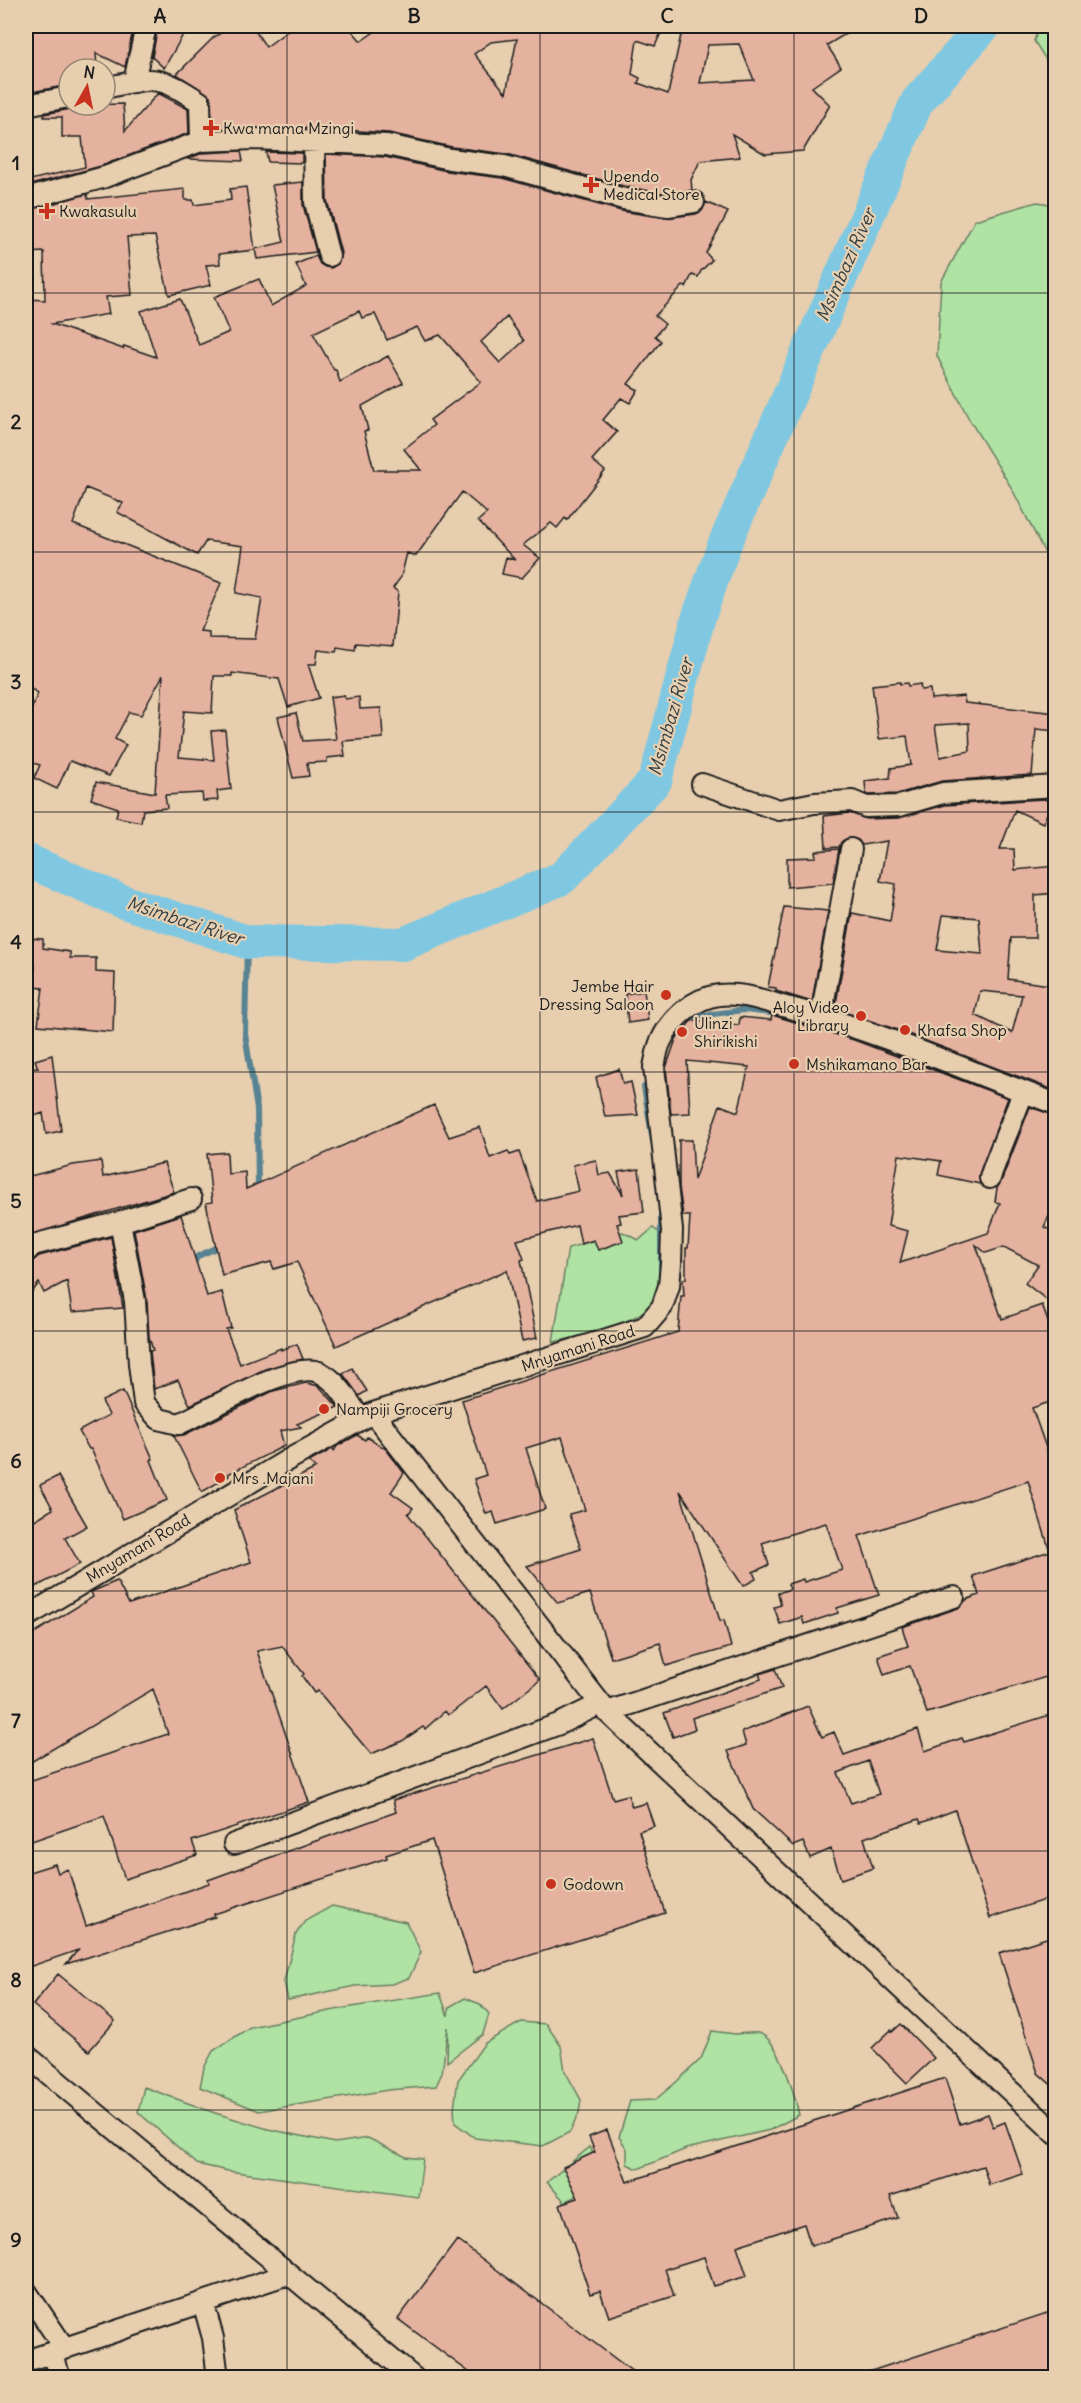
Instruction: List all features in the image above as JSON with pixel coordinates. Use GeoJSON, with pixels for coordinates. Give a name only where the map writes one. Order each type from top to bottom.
{"type":"FeatureCollection","features":[{"type":"Feature","properties":{"kind":"street"},"geometry":{"type":"LineString","coordinates":[[134,82],[146,26]]}},
{"type":"Feature","properties":{"kind":"street"},"geometry":{"type":"LineString","coordinates":[[117,86],[156,79],[181,89],[200,102],[201,141]]}},
{"type":"Feature","properties":{"kind":"street"},"geometry":{"type":"LineString","coordinates":[[26,105],[57,99]]}},
{"type":"Feature","properties":{"kind":"street"},"geometry":{"type":"LineString","coordinates":[[314,140],[315,202],[329,256]]}},
{"type":"Feature","properties":{"kind":"street"},"geometry":{"type":"LineString","coordinates":[[26,199],[105,177],[201,141],[314,140],[387,145],[450,159],[504,166],[624,199],[668,206],[694,202]]}},
{"type":"Feature","properties":{"kind":"street"},"geometry":{"type":"LineString","coordinates":[[702,784],[779,810],[814,803],[852,801],[866,807],[898,806],[943,793],[988,788],[1056,786]]}},
{"type":"Feature","properties":{"kind":"street"},"geometry":{"type":"LineString","coordinates":[[821,1017],[850,849]]}},
{"type":"Feature","properties":{"kind":"street","name":"Mnyamani Road"},"geometry":{"type":"LineString","coordinates":[[28,1610],[286,1461],[367,1417],[645,1327],[662,1307],[669,1286],[671,1263],[672,1230],[654,1067],[660,1042],[673,1020],[693,1004],[717,995],[743,994],[893,1041],[1056,1104]]}},
{"type":"Feature","properties":{"kind":"street"},"geometry":{"type":"LineString","coordinates":[[990,1178],[1023,1092]]}},
{"type":"Feature","properties":{"kind":"street"},"geometry":{"type":"LineString","coordinates":[[26,1252],[33,1245],[120,1222],[191,1199]]}},
{"type":"Feature","properties":{"kind":"street"},"geometry":{"type":"LineString","coordinates":[[120,1222],[135,1301],[144,1403],[159,1419],[179,1425],[262,1381],[308,1370],[320,1372],[367,1417],[604,1708],[1056,2134]]}},
{"type":"Feature","properties":{"kind":"street"},"geometry":{"type":"LineString","coordinates":[[234,1844],[604,1708],[954,1597]]}},
{"type":"Feature","properties":{"kind":"street"},"geometry":{"type":"LineString","coordinates":[[26,2055],[414,2378]]}},
{"type":"Feature","properties":{"kind":"street"},"geometry":{"type":"LineString","coordinates":[[26,2361],[288,2274]]}},
{"type":"Feature","properties":{"kind":"street"},"geometry":{"type":"LineString","coordinates":[[26,2291],[58,2350],[60,2378]]}},
{"type":"Feature","properties":{"kind":"street"},"geometry":{"type":"LineString","coordinates":[[203,2302],[213,2338],[218,2378]]}},
{"type":"Feature","properties":{"kind":"green space"},"geometry":{"type":"Polygon","coordinates":[[[1039,26],[1055,26],[1055,74],[1034,41],[1039,26]]]}},
{"type":"Feature","properties":{"kind":"green space"},"geometry":{"type":"Polygon","coordinates":[[[1037,202],[1055,205],[1055,556],[1046,555],[1011,487],[970,421],[937,356],[941,282],[975,220],[1037,202]]]}},
{"type":"Feature","properties":{"kind":"green space"},"geometry":{"type":"Polygon","coordinates":[[[653,1228],[664,1236],[665,1277],[659,1296],[635,1317],[618,1325],[553,1342],[568,1248],[623,1232],[639,1240],[653,1228]]]}},
{"type":"Feature","properties":{"kind":"green space"},"geometry":{"type":"Polygon","coordinates":[[[332,1906],[406,1922],[421,1952],[409,1978],[392,1984],[355,1986],[288,2000],[284,1981],[296,1934],[305,1921],[332,1906]]]}},
{"type":"Feature","properties":{"kind":"green space"},"geometry":{"type":"Polygon","coordinates":[[[440,1993],[448,2016],[449,2007],[465,1998],[480,2004],[489,2014],[483,2034],[447,2062],[448,2027],[442,2073],[436,2086],[388,2090],[259,2111],[200,2087],[204,2068],[213,2051],[250,2027],[345,2008],[440,1993]]]}},
{"type":"Feature","properties":{"kind":"green space"},"geometry":{"type":"Polygon","coordinates":[[[521,2022],[546,2024],[561,2046],[565,2071],[581,2100],[579,2113],[570,2132],[543,2146],[475,2138],[455,2123],[454,2108],[458,2080],[485,2043],[521,2022]]]}},
{"type":"Feature","properties":{"kind":"green space"},"geometry":{"type":"Polygon","coordinates":[[[712,2031],[735,2034],[758,2033],[766,2037],[785,2068],[799,2115],[770,2130],[686,2149],[638,2169],[627,2164],[627,2149],[619,2137],[630,2101],[655,2100],[674,2084],[701,2059],[712,2031]]]}},
{"type":"Feature","properties":{"kind":"green space"},"geometry":{"type":"Polygon","coordinates":[[[144,2087],[215,2113],[268,2129],[335,2143],[368,2138],[406,2157],[423,2159],[418,2197],[228,2171],[197,2164],[138,2112],[144,2087]]]}},
{"type":"Feature","properties":{"kind":"green space"},"geometry":{"type":"Polygon","coordinates":[[[590,2147],[606,2182],[565,2202],[547,2182],[590,2147]]]}},
{"type":"Feature","properties":{"kind":"building"},"geometry":{"type":"Polygon","coordinates":[[[30,26],[134,26],[125,67],[117,63],[117,57],[104,57],[96,53],[96,57],[57,57],[57,87],[26,93],[26,50],[30,26]]]}},
{"type":"Feature","properties":{"kind":"building"},"geometry":{"type":"Polygon","coordinates":[[[158,26],[188,26],[164,68],[152,57],[158,26]]]}},
{"type":"Feature","properties":{"kind":"building"},"geometry":{"type":"Polygon","coordinates":[[[232,26],[252,26],[266,47],[294,26],[348,26],[361,41],[383,26],[664,26],[655,46],[637,40],[632,74],[640,78],[638,83],[668,94],[683,26],[859,26],[827,45],[841,67],[812,87],[830,105],[803,151],[765,154],[732,134],[740,157],[700,161],[691,180],[692,190],[668,194],[627,187],[507,154],[452,147],[389,133],[314,128],[213,129],[210,96],[177,74],[214,37],[232,26]],[[517,39],[491,42],[474,54],[506,93],[517,39]],[[739,44],[708,45],[700,83],[754,80],[739,44]]]}},
{"type":"Feature","properties":{"kind":"building"},"geometry":{"type":"Polygon","coordinates":[[[158,93],[188,109],[189,133],[101,166],[27,186],[26,181],[85,167],[82,137],[62,137],[62,117],[117,117],[117,104],[123,104],[125,131],[158,93]]]}},
{"type":"Feature","properties":{"kind":"building"},"geometry":{"type":"Polygon","coordinates":[[[57,112],[57,117],[44,117],[44,114],[57,112]]]}},
{"type":"Feature","properties":{"kind":"building"},"geometry":{"type":"Polygon","coordinates":[[[241,151],[243,161],[187,159],[203,153],[241,151]]]}},
{"type":"Feature","properties":{"kind":"building"},"geometry":{"type":"Polygon","coordinates":[[[266,152],[302,153],[302,163],[268,162],[266,152]]]}},
{"type":"Feature","properties":{"kind":"building"},"geometry":{"type":"Polygon","coordinates":[[[326,154],[385,157],[447,171],[502,178],[621,211],[666,218],[696,214],[702,211],[706,202],[728,212],[706,253],[712,260],[698,277],[692,275],[686,287],[683,286],[655,316],[665,324],[655,336],[661,341],[628,384],[638,390],[630,403],[621,398],[603,420],[617,432],[592,460],[605,471],[567,520],[565,518],[557,528],[551,523],[523,545],[540,558],[522,578],[502,574],[506,557],[515,560],[478,521],[487,513],[462,492],[416,556],[407,553],[401,577],[393,588],[398,592],[393,646],[356,643],[355,650],[337,647],[336,652],[318,650],[316,664],[308,664],[319,698],[288,707],[279,679],[232,673],[232,676],[214,676],[212,713],[184,711],[179,757],[214,760],[211,731],[225,730],[231,789],[217,791],[218,800],[203,801],[202,793],[165,795],[167,808],[143,810],[141,822],[116,817],[118,808],[91,799],[96,782],[155,793],[163,675],[141,715],[129,712],[115,739],[126,745],[109,776],[70,761],[57,789],[34,778],[40,765],[26,761],[26,723],[38,693],[26,686],[26,299],[45,300],[44,252],[26,253],[26,211],[87,194],[88,199],[185,189],[185,200],[193,200],[194,205],[231,200],[230,189],[246,187],[255,250],[219,254],[220,264],[206,265],[211,285],[169,295],[155,236],[127,237],[132,295],[106,297],[109,314],[52,324],[123,349],[124,346],[156,357],[141,311],[180,299],[199,345],[229,332],[214,297],[259,279],[271,306],[306,286],[296,264],[316,256],[320,264],[325,267],[331,268],[338,264],[341,253],[327,200],[326,154]],[[359,311],[313,333],[336,370],[340,382],[388,356],[403,383],[362,406],[368,430],[364,431],[374,470],[421,470],[404,449],[434,425],[430,420],[481,382],[440,335],[425,341],[417,327],[387,340],[375,314],[362,318],[359,311]],[[507,317],[481,342],[500,363],[524,341],[507,317]],[[86,488],[73,524],[221,583],[200,631],[209,632],[209,638],[255,639],[262,598],[236,593],[243,546],[206,541],[197,555],[117,512],[123,503],[86,488]]]}},
{"type":"Feature","properties":{"kind":"building"},"geometry":{"type":"Polygon","coordinates":[[[303,182],[303,205],[316,252],[257,259],[255,249],[284,242],[272,185],[303,182]]]}},
{"type":"Feature","properties":{"kind":"building"},"geometry":{"type":"Polygon","coordinates":[[[900,682],[900,684],[907,683],[908,686],[920,684],[921,690],[930,689],[931,699],[964,696],[965,703],[1056,713],[1056,731],[1036,729],[1032,775],[942,781],[897,794],[868,795],[865,781],[890,778],[891,768],[911,765],[907,736],[879,739],[872,685],[900,682]],[[969,723],[935,725],[940,757],[970,751],[969,723]]]}},
{"type":"Feature","properties":{"kind":"building"},"geometry":{"type":"Polygon","coordinates":[[[344,695],[345,699],[359,697],[360,709],[381,708],[383,738],[343,741],[345,756],[327,758],[327,762],[307,763],[309,776],[293,778],[278,717],[296,713],[303,741],[336,739],[330,697],[344,695]]]}},
{"type":"Feature","properties":{"kind":"building"},"geometry":{"type":"Polygon","coordinates":[[[1044,799],[1052,802],[1043,823],[1015,810],[1000,849],[1014,849],[1015,870],[1056,866],[1056,893],[1035,895],[1035,938],[1011,938],[1008,979],[1056,986],[1056,1091],[895,1029],[835,1009],[852,913],[890,921],[896,884],[880,881],[887,841],[862,845],[858,840],[848,838],[842,841],[839,847],[826,848],[824,816],[850,813],[866,819],[899,818],[945,805],[1044,799]],[[943,915],[937,950],[982,954],[979,918],[943,915]],[[980,991],[975,1015],[1012,1033],[1022,995],[980,991]]]}},
{"type":"Feature","properties":{"kind":"building"},"geometry":{"type":"Polygon","coordinates":[[[839,849],[833,883],[787,887],[787,858],[816,857],[815,851],[839,849]]]}},
{"type":"Feature","properties":{"kind":"building"},"geometry":{"type":"Polygon","coordinates":[[[784,907],[828,911],[812,1002],[768,987],[784,907]]]}},
{"type":"Feature","properties":{"kind":"building"},"geometry":{"type":"Polygon","coordinates":[[[26,938],[43,939],[43,948],[70,952],[70,958],[96,958],[96,972],[115,973],[113,1032],[38,1025],[43,988],[33,987],[35,966],[26,966],[26,938]]]}},
{"type":"Feature","properties":{"kind":"building"},"geometry":{"type":"Polygon","coordinates":[[[644,991],[648,1020],[628,1023],[625,994],[644,991]]]}},
{"type":"Feature","properties":{"kind":"building"},"geometry":{"type":"Polygon","coordinates":[[[772,1015],[854,1040],[1008,1098],[979,1174],[980,1184],[938,1175],[941,1161],[899,1155],[888,1226],[908,1231],[900,1263],[988,1233],[1000,1203],[995,1202],[997,1188],[1030,1107],[1056,1116],[1056,1201],[1044,1227],[1056,1233],[1056,1307],[1025,1283],[1038,1265],[1004,1247],[986,1253],[976,1245],[1002,1319],[1042,1305],[1056,1344],[1056,1400],[1032,1408],[1056,1476],[1056,1674],[927,1713],[910,1666],[884,1675],[878,1656],[908,1646],[902,1627],[958,1608],[966,1600],[979,1595],[973,1576],[1050,1551],[1028,1481],[859,1536],[879,1595],[837,1608],[838,1613],[804,1624],[802,1617],[780,1624],[774,1607],[781,1605],[778,1593],[790,1589],[788,1584],[803,1579],[804,1582],[842,1570],[826,1523],[762,1543],[769,1565],[753,1572],[756,1579],[743,1586],[680,1491],[720,1621],[724,1620],[731,1647],[666,1666],[660,1643],[611,1658],[590,1593],[558,1603],[527,1566],[581,1549],[569,1514],[585,1510],[562,1437],[526,1448],[545,1509],[497,1524],[493,1512],[486,1514],[474,1479],[486,1475],[462,1400],[678,1332],[681,1296],[684,1296],[683,1279],[686,1279],[686,1248],[688,1248],[690,1216],[683,1216],[679,1187],[679,1140],[692,1140],[694,1180],[720,1105],[738,1112],[749,1067],[687,1061],[690,1113],[671,1114],[666,1068],[676,1039],[692,1020],[739,1025],[740,1017],[771,1020],[772,1015]]]}},
{"type":"Feature","properties":{"kind":"building"},"geometry":{"type":"Polygon","coordinates":[[[52,1055],[61,1131],[46,1134],[43,1113],[26,1119],[26,1069],[38,1068],[35,1060],[52,1055]]]}},
{"type":"Feature","properties":{"kind":"building"},"geometry":{"type":"Polygon","coordinates":[[[619,1069],[623,1084],[631,1082],[638,1115],[605,1117],[596,1077],[619,1069]]]}},
{"type":"Feature","properties":{"kind":"building"},"geometry":{"type":"Polygon","coordinates":[[[434,1105],[449,1137],[480,1127],[490,1158],[508,1151],[510,1155],[519,1152],[537,1201],[579,1191],[573,1165],[596,1160],[599,1175],[610,1173],[623,1195],[618,1172],[639,1169],[644,1212],[619,1215],[621,1223],[617,1224],[623,1241],[598,1250],[594,1240],[581,1244],[577,1225],[517,1240],[524,1259],[521,1260],[537,1338],[522,1341],[507,1270],[336,1346],[297,1262],[274,1269],[271,1262],[222,1275],[206,1203],[212,1202],[207,1154],[227,1152],[228,1174],[245,1172],[246,1189],[434,1105]]]}},
{"type":"Feature","properties":{"kind":"building"},"geometry":{"type":"Polygon","coordinates":[[[101,1161],[103,1177],[164,1163],[174,1192],[26,1236],[26,1177],[73,1165],[101,1161]]]}},
{"type":"Feature","properties":{"kind":"building"},"geometry":{"type":"Polygon","coordinates":[[[181,1215],[207,1296],[222,1292],[231,1328],[226,1329],[240,1364],[297,1344],[303,1359],[265,1369],[190,1405],[178,1380],[154,1389],[150,1351],[153,1350],[149,1337],[147,1300],[134,1230],[181,1215]]]}},
{"type":"Feature","properties":{"kind":"building"},"geometry":{"type":"Polygon","coordinates":[[[111,1237],[123,1308],[72,1312],[67,1281],[44,1293],[39,1283],[26,1300],[26,1264],[39,1256],[111,1237]]]}},
{"type":"Feature","properties":{"kind":"building"},"geometry":{"type":"Polygon","coordinates":[[[352,1368],[367,1391],[359,1396],[343,1374],[352,1368]]]}},
{"type":"Feature","properties":{"kind":"building"},"geometry":{"type":"Polygon","coordinates":[[[306,1383],[319,1386],[338,1407],[297,1424],[301,1427],[280,1431],[284,1446],[228,1474],[229,1476],[202,1492],[174,1436],[184,1435],[273,1391],[306,1383]]]}},
{"type":"Feature","properties":{"kind":"building"},"geometry":{"type":"Polygon","coordinates":[[[123,1391],[153,1459],[151,1460],[167,1500],[123,1519],[91,1449],[79,1431],[109,1415],[102,1401],[123,1391]]]}},
{"type":"Feature","properties":{"kind":"building"},"geometry":{"type":"Polygon","coordinates":[[[357,1435],[365,1440],[367,1437],[386,1449],[404,1473],[391,1492],[413,1508],[408,1514],[540,1680],[503,1709],[486,1686],[448,1715],[445,1711],[425,1729],[423,1727],[402,1741],[371,1754],[318,1691],[314,1693],[302,1676],[304,1674],[282,1646],[257,1651],[309,1802],[192,1841],[197,1855],[125,1879],[104,1816],[26,1843],[26,1782],[168,1734],[153,1689],[26,1765],[26,1638],[93,1597],[91,1592],[117,1581],[129,1604],[251,1562],[234,1510],[316,1468],[309,1462],[332,1449],[334,1451],[337,1446],[357,1435]]]}},
{"type":"Feature","properties":{"kind":"building"},"geometry":{"type":"Polygon","coordinates":[[[58,1476],[87,1526],[65,1538],[80,1564],[26,1592],[26,1525],[53,1509],[40,1485],[58,1476]]]}},
{"type":"Feature","properties":{"kind":"building"},"geometry":{"type":"Polygon","coordinates":[[[775,1669],[782,1688],[692,1718],[695,1729],[673,1737],[664,1713],[761,1679],[759,1674],[775,1669]]]}},
{"type":"Feature","properties":{"kind":"building"},"geometry":{"type":"Polygon","coordinates":[[[808,1706],[822,1737],[834,1732],[844,1755],[918,1729],[925,1751],[962,1738],[964,1742],[1056,1713],[1056,1896],[990,1918],[955,1810],[921,1823],[919,1819],[864,1838],[873,1868],[841,1879],[831,1849],[810,1858],[803,1842],[793,1846],[753,1809],[728,1751],[746,1745],[742,1732],[808,1706]],[[868,1761],[838,1773],[851,1803],[879,1794],[868,1761]]]}},
{"type":"Feature","properties":{"kind":"building"},"geometry":{"type":"Polygon","coordinates":[[[593,1738],[613,1799],[628,1795],[632,1807],[646,1803],[654,1826],[639,1831],[665,1913],[474,1973],[432,1840],[386,1855],[387,1858],[214,1914],[215,1917],[66,1964],[78,1950],[26,1968],[26,1873],[55,1864],[58,1873],[68,1869],[86,1926],[209,1883],[208,1880],[396,1812],[393,1800],[593,1738]]]}},
{"type":"Feature","properties":{"kind":"building"},"geometry":{"type":"Polygon","coordinates":[[[1056,1935],[1056,2089],[1038,2073],[999,1953],[1056,1935]]]}},
{"type":"Feature","properties":{"kind":"building"},"geometry":{"type":"Polygon","coordinates":[[[58,1974],[115,2021],[89,2051],[33,2005],[58,1974]]]}},
{"type":"Feature","properties":{"kind":"building"},"geometry":{"type":"Polygon","coordinates":[[[901,2024],[934,2058],[907,2083],[872,2048],[901,2024]]]}},
{"type":"Feature","properties":{"kind":"building"},"geometry":{"type":"Polygon","coordinates":[[[945,2078],[960,2124],[988,2114],[993,2127],[1005,2122],[1023,2174],[989,2185],[983,2166],[890,2196],[898,2218],[811,2246],[804,2224],[737,2246],[747,2276],[714,2286],[704,2257],[665,2269],[674,2296],[609,2317],[600,2291],[590,2294],[560,2204],[578,2198],[563,2167],[595,2152],[589,2137],[607,2130],[627,2182],[945,2078]]]}},
{"type":"Feature","properties":{"kind":"building"},"geometry":{"type":"Polygon","coordinates":[[[457,2240],[641,2378],[477,2378],[398,2319],[457,2240]]]}},
{"type":"Feature","properties":{"kind":"building"},"geometry":{"type":"Polygon","coordinates":[[[1056,2310],[1056,2378],[860,2378],[859,2375],[1056,2310]]]}},
{"type":"Feature","properties":{"kind":"waterway","name":"Msimbazi River"},"geometry":{"type":"LineString","coordinates":[[26,860],[121,901],[247,942],[403,944],[562,878],[655,781],[699,616],[723,548],[917,102],[984,26]]}},
{"type":"Feature","properties":{"kind":"waterway"},"geometry":{"type":"LineString","coordinates":[[247,942],[245,1034],[257,1109],[258,1191]]}},
{"type":"Feature","properties":{"kind":"waterway"},"geometry":{"type":"LineString","coordinates":[[689,1017],[744,1010],[781,1014]]}},
{"type":"Feature","properties":{"kind":"waterway"},"geometry":{"type":"LineString","coordinates":[[898,1053],[1056,1115]]}},
{"type":"Feature","properties":{"kind":"waterway"},"geometry":{"type":"LineString","coordinates":[[644,1087],[653,1141]]}},
{"type":"Feature","properties":{"kind":"waterway"},"geometry":{"type":"LineString","coordinates":[[661,1210],[661,1272]]}},
{"type":"Feature","properties":{"kind":"waterway"},"geometry":{"type":"LineString","coordinates":[[191,1268],[198,1256],[223,1245]]}},
{"type":"Feature","properties":{"kind":"place","name":"Kwa mama Mzingi"},"geometry":{"type":"Point","coordinates":[211,128]}},
{"type":"Feature","properties":{"kind":"place","name":"Upendo Medical Store"},"geometry":{"type":"Point","coordinates":[591,185]}},
{"type":"Feature","properties":{"kind":"place","name":"Kwakasulu"},"geometry":{"type":"Point","coordinates":[47,211]}},
{"type":"Feature","properties":{"kind":"place","name":"Jembe Hair Dressing Saloon"},"geometry":{"type":"Point","coordinates":[666,995]}},
{"type":"Feature","properties":{"kind":"place","name":"Aloy Video Library"},"geometry":{"type":"Point","coordinates":[861,1016]}},
{"type":"Feature","properties":{"kind":"place","name":"Khafsa Shop"},"geometry":{"type":"Point","coordinates":[905,1030]}},
{"type":"Feature","properties":{"kind":"place","name":"Ulinzi Shirikishi"},"geometry":{"type":"Point","coordinates":[682,1032]}},
{"type":"Feature","properties":{"kind":"place","name":"Mshikamano Bar"},"geometry":{"type":"Point","coordinates":[794,1064]}},
{"type":"Feature","properties":{"kind":"place","name":"Nampiji Grocery"},"geometry":{"type":"Point","coordinates":[324,1409]}},
{"type":"Feature","properties":{"kind":"place","name":"Mrs .Majani"},"geometry":{"type":"Point","coordinates":[220,1478]}},
{"type":"Feature","properties":{"kind":"place","name":"Godown"},"geometry":{"type":"Point","coordinates":[551,1884]}}]}
